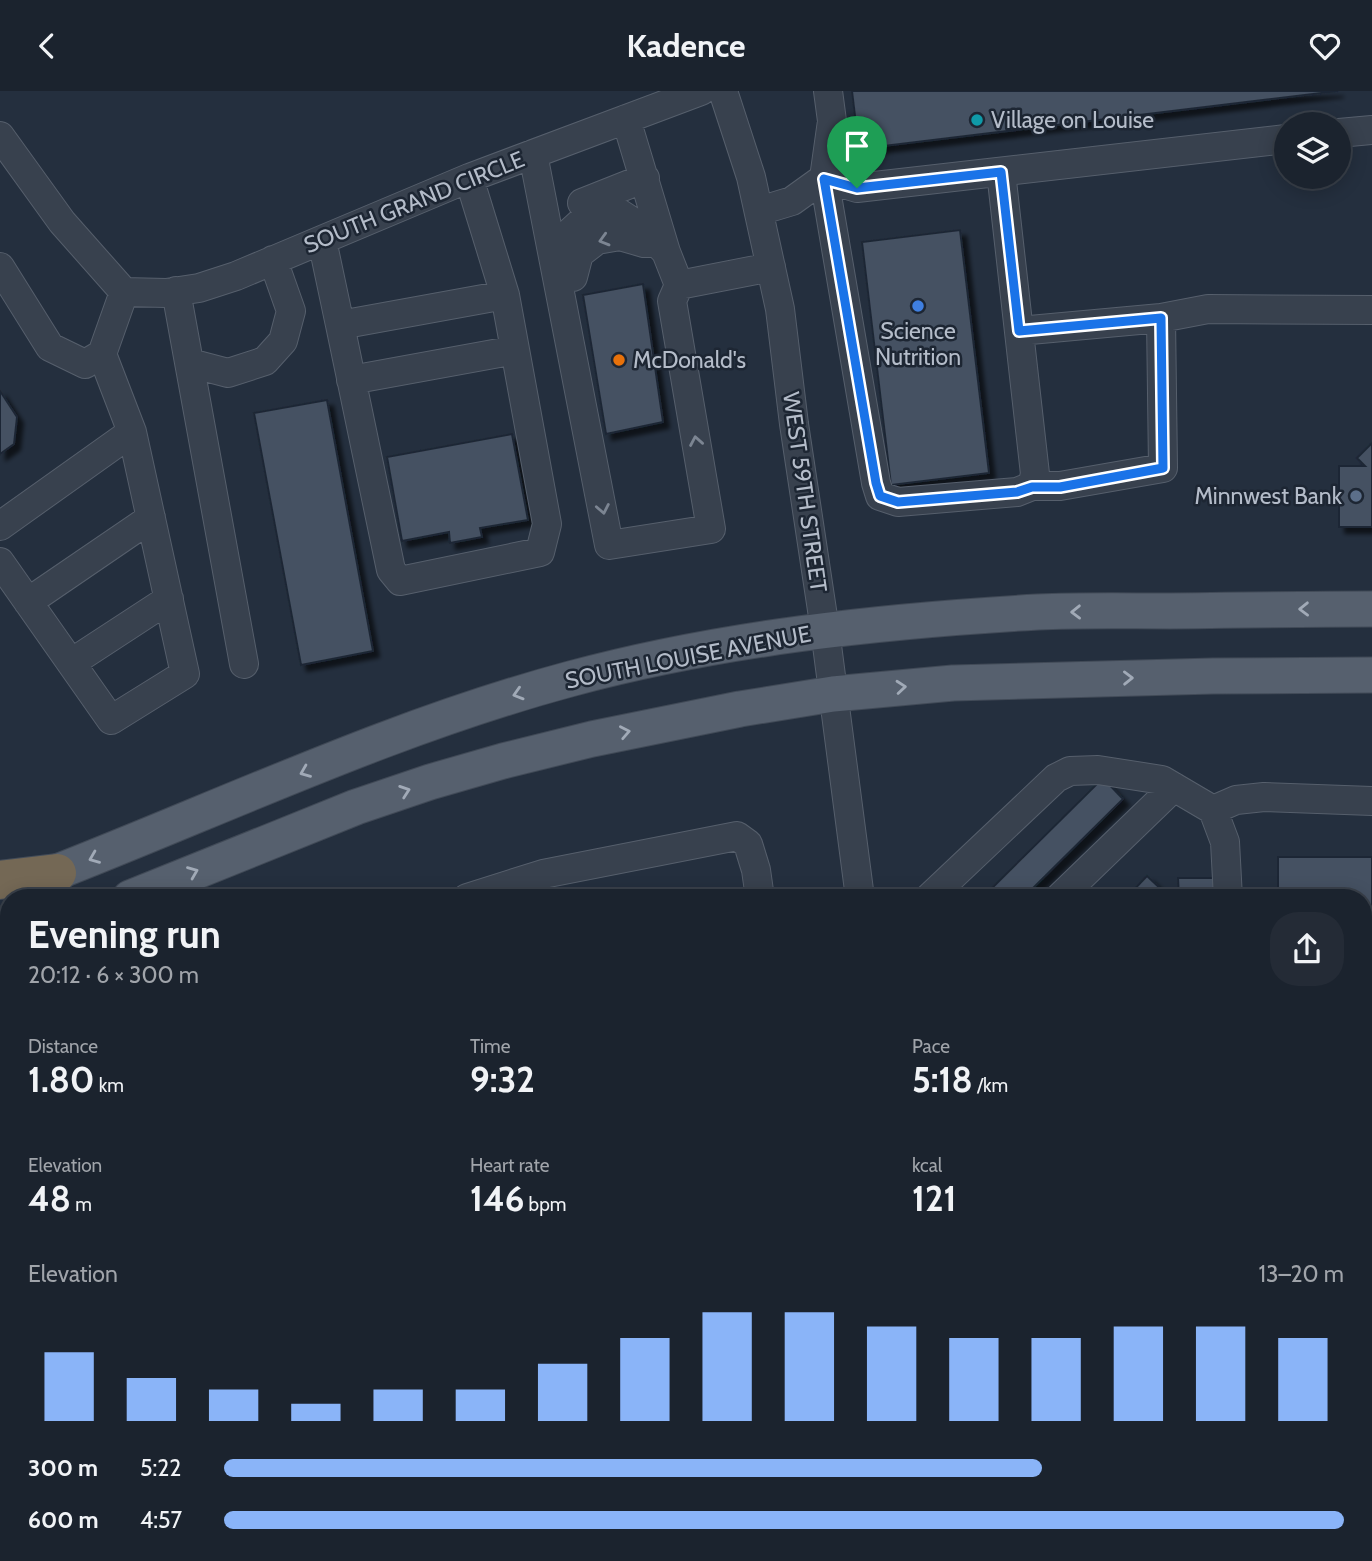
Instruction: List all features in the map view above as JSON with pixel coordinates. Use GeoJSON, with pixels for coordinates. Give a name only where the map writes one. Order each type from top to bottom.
{"type":"FeatureCollection","features":[{"type":"Feature","properties":{"kind":"highway"},"geometry":{"type":"LineString","coordinates":[[0,880],[57,873]]}},
{"type":"Feature","properties":{"kind":"main road","name":"SOUTH LOUISE AVENUE"},"geometry":{"type":"LineString","coordinates":[[16,889],[390,737],[488,703],[570,679],[723,645],[825,630],[1040,612],[1372,609]]}},
{"type":"Feature","properties":{"kind":"main road"},"geometry":{"type":"LineString","coordinates":[[152,889],[356,807],[430,782],[592,739],[740,709],[833,694],[953,683],[1372,675]]}},
{"type":"Feature","properties":{"kind":"street","name":"SOUTH GRAND CIRCLE"},"geometry":{"type":"LineString","coordinates":[[124,292],[166,293],[199,288],[236,276],[469,178],[701,91]]}},
{"type":"Feature","properties":{"kind":"street","name":"WEST 59TH STREET"},"geometry":{"type":"LineString","coordinates":[[723,91],[751,177],[780,309],[859,889]]}},
{"type":"Feature","properties":{"kind":"street"},"geometry":{"type":"LineString","coordinates":[[828,91],[832,121],[824,179],[880,496],[898,502],[1017,492],[1032,487],[1060,487],[1163,468],[1161,318]]}},
{"type":"Feature","properties":{"kind":"street"},"geometry":{"type":"LineString","coordinates":[[533,154],[610,545],[711,529],[672,301],[679,285],[661,247],[645,179],[626,119]]}},
{"type":"Feature","properties":{"kind":"street"},"geometry":{"type":"LineString","coordinates":[[1351,132],[1372,129]]}},
{"type":"Feature","properties":{"kind":"street"},"geometry":{"type":"LineString","coordinates":[[0,137],[62,222],[124,292],[103,354],[132,432],[186,674],[111,720],[0,562]]}},
{"type":"Feature","properties":{"kind":"street"},"geometry":{"type":"LineString","coordinates":[[759,211],[792,201],[824,179],[857,188],[1274,140]]}},
{"type":"Feature","properties":{"kind":"street"},"geometry":{"type":"LineString","coordinates":[[1001,172],[1035,474],[1032,487]]}},
{"type":"Feature","properties":{"kind":"street"},"geometry":{"type":"LineString","coordinates":[[322,240],[391,570],[400,581],[540,552],[547,524],[505,295],[469,178]]}},
{"type":"Feature","properties":{"kind":"street"},"geometry":{"type":"LineString","coordinates":[[546,218],[645,179]]}},
{"type":"Feature","properties":{"kind":"street"},"geometry":{"type":"LineString","coordinates":[[594,467],[602,449],[573,277],[567,258],[567,235],[590,214],[613,209],[644,229],[661,247]]}},
{"type":"Feature","properties":{"kind":"street"},"geometry":{"type":"LineString","coordinates":[[190,363],[228,373],[265,361],[283,341],[291,311],[274,260]]}},
{"type":"Feature","properties":{"kind":"street"},"geometry":{"type":"LineString","coordinates":[[0,267],[51,347],[85,364],[103,354]]}},
{"type":"Feature","properties":{"kind":"street"},"geometry":{"type":"LineString","coordinates":[[679,285],[771,267]]}},
{"type":"Feature","properties":{"kind":"street"},"geometry":{"type":"LineString","coordinates":[[176,291],[244,664]]}},
{"type":"Feature","properties":{"kind":"street"},"geometry":{"type":"LineString","coordinates":[[340,325],[505,295]]}},
{"type":"Feature","properties":{"kind":"street"},"geometry":{"type":"LineString","coordinates":[[1019,331],[1161,318],[1208,309],[1372,310]]}},
{"type":"Feature","properties":{"kind":"street"},"geometry":{"type":"LineString","coordinates":[[351,380],[515,350]]}},
{"type":"Feature","properties":{"kind":"street"},"geometry":{"type":"LineString","coordinates":[[0,526],[132,432]]}},
{"type":"Feature","properties":{"kind":"street"},"geometry":{"type":"LineString","coordinates":[[28,602],[151,518]]}},
{"type":"Feature","properties":{"kind":"street"},"geometry":{"type":"LineString","coordinates":[[71,663],[169,599]]}},
{"type":"Feature","properties":{"kind":"street"},"geometry":{"type":"LineString","coordinates":[[939,889],[1056,778],[1070,771],[1098,770],[1162,780],[1213,810],[1225,842],[1228,889]]}},
{"type":"Feature","properties":{"kind":"street"},"geometry":{"type":"LineString","coordinates":[[1068,889],[1174,787]]}},
{"type":"Feature","properties":{"kind":"street"},"geometry":{"type":"LineString","coordinates":[[1213,810],[1236,800],[1264,797],[1372,801]]}},
{"type":"Feature","properties":{"kind":"street"},"geometry":{"type":"LineString","coordinates":[[496,889],[543,874],[737,836],[748,844],[759,889]]}},
{"type":"Feature","properties":{"kind":"building","name":"Village on Louise"},"geometry":{"type":"Polygon","coordinates":[[[852,91],[1338,91],[859,149],[852,91]]]}},
{"type":"Feature","properties":{"kind":"building"},"geometry":{"type":"Polygon","coordinates":[[[960,230],[989,473],[891,485],[862,242],[960,230]]]}},
{"type":"Feature","properties":{"kind":"building"},"geometry":{"type":"Polygon","coordinates":[[[643,284],[663,422],[606,434],[583,295],[643,284]]]}},
{"type":"Feature","properties":{"kind":"building"},"geometry":{"type":"Polygon","coordinates":[[[0,391],[17,417],[14,444],[0,454],[0,391]]]}},
{"type":"Feature","properties":{"kind":"building"},"geometry":{"type":"Polygon","coordinates":[[[327,400],[373,651],[301,665],[254,413],[327,400]]]}},
{"type":"Feature","properties":{"kind":"building"},"geometry":{"type":"Polygon","coordinates":[[[512,434],[528,520],[480,528],[482,537],[450,543],[449,532],[402,541],[387,457],[512,434]]]}},
{"type":"Feature","properties":{"kind":"building","name":"Minnwest Bank"},"geometry":{"type":"Polygon","coordinates":[[[1372,443],[1372,527],[1339,527],[1339,466],[1365,466],[1357,458],[1372,443]]]}},
{"type":"Feature","properties":{"kind":"building"},"geometry":{"type":"Polygon","coordinates":[[[1103,778],[1123,799],[1032,889],[991,889],[1103,778]]]}},
{"type":"Feature","properties":{"kind":"building"},"geometry":{"type":"Polygon","coordinates":[[[1278,857],[1372,857],[1372,889],[1278,889],[1278,857]]]}},
{"type":"Feature","properties":{"kind":"building"},"geometry":{"type":"Polygon","coordinates":[[[1147,876],[1161,889],[1135,889],[1147,876]]]}},
{"type":"Feature","properties":{"kind":"building"},"geometry":{"type":"Polygon","coordinates":[[[1178,878],[1214,878],[1214,889],[1179,889],[1178,878]]]}},
{"type":"Feature","properties":{"kind":"place","name":"Village on Louise"},"geometry":{"type":"Point","coordinates":[977,120]}},
{"type":"Feature","properties":{"kind":"place","name":"Science Nutrition"},"geometry":{"type":"Point","coordinates":[918,306]}},
{"type":"Feature","properties":{"kind":"place","name":"McDonald's"},"geometry":{"type":"Point","coordinates":[619,360]}},
{"type":"Feature","properties":{"kind":"place","name":"Minnwest Bank"},"geometry":{"type":"Point","coordinates":[1356,496]}},
{"type":"Feature","properties":{"kind":"route"},"geometry":{"type":"LineString","coordinates":[[1001,172],[1019,331],[1161,318],[1163,468],[1060,487],[1032,487],[1017,492],[898,502],[880,496],[824,179],[857,188],[1001,172]]}}]}
